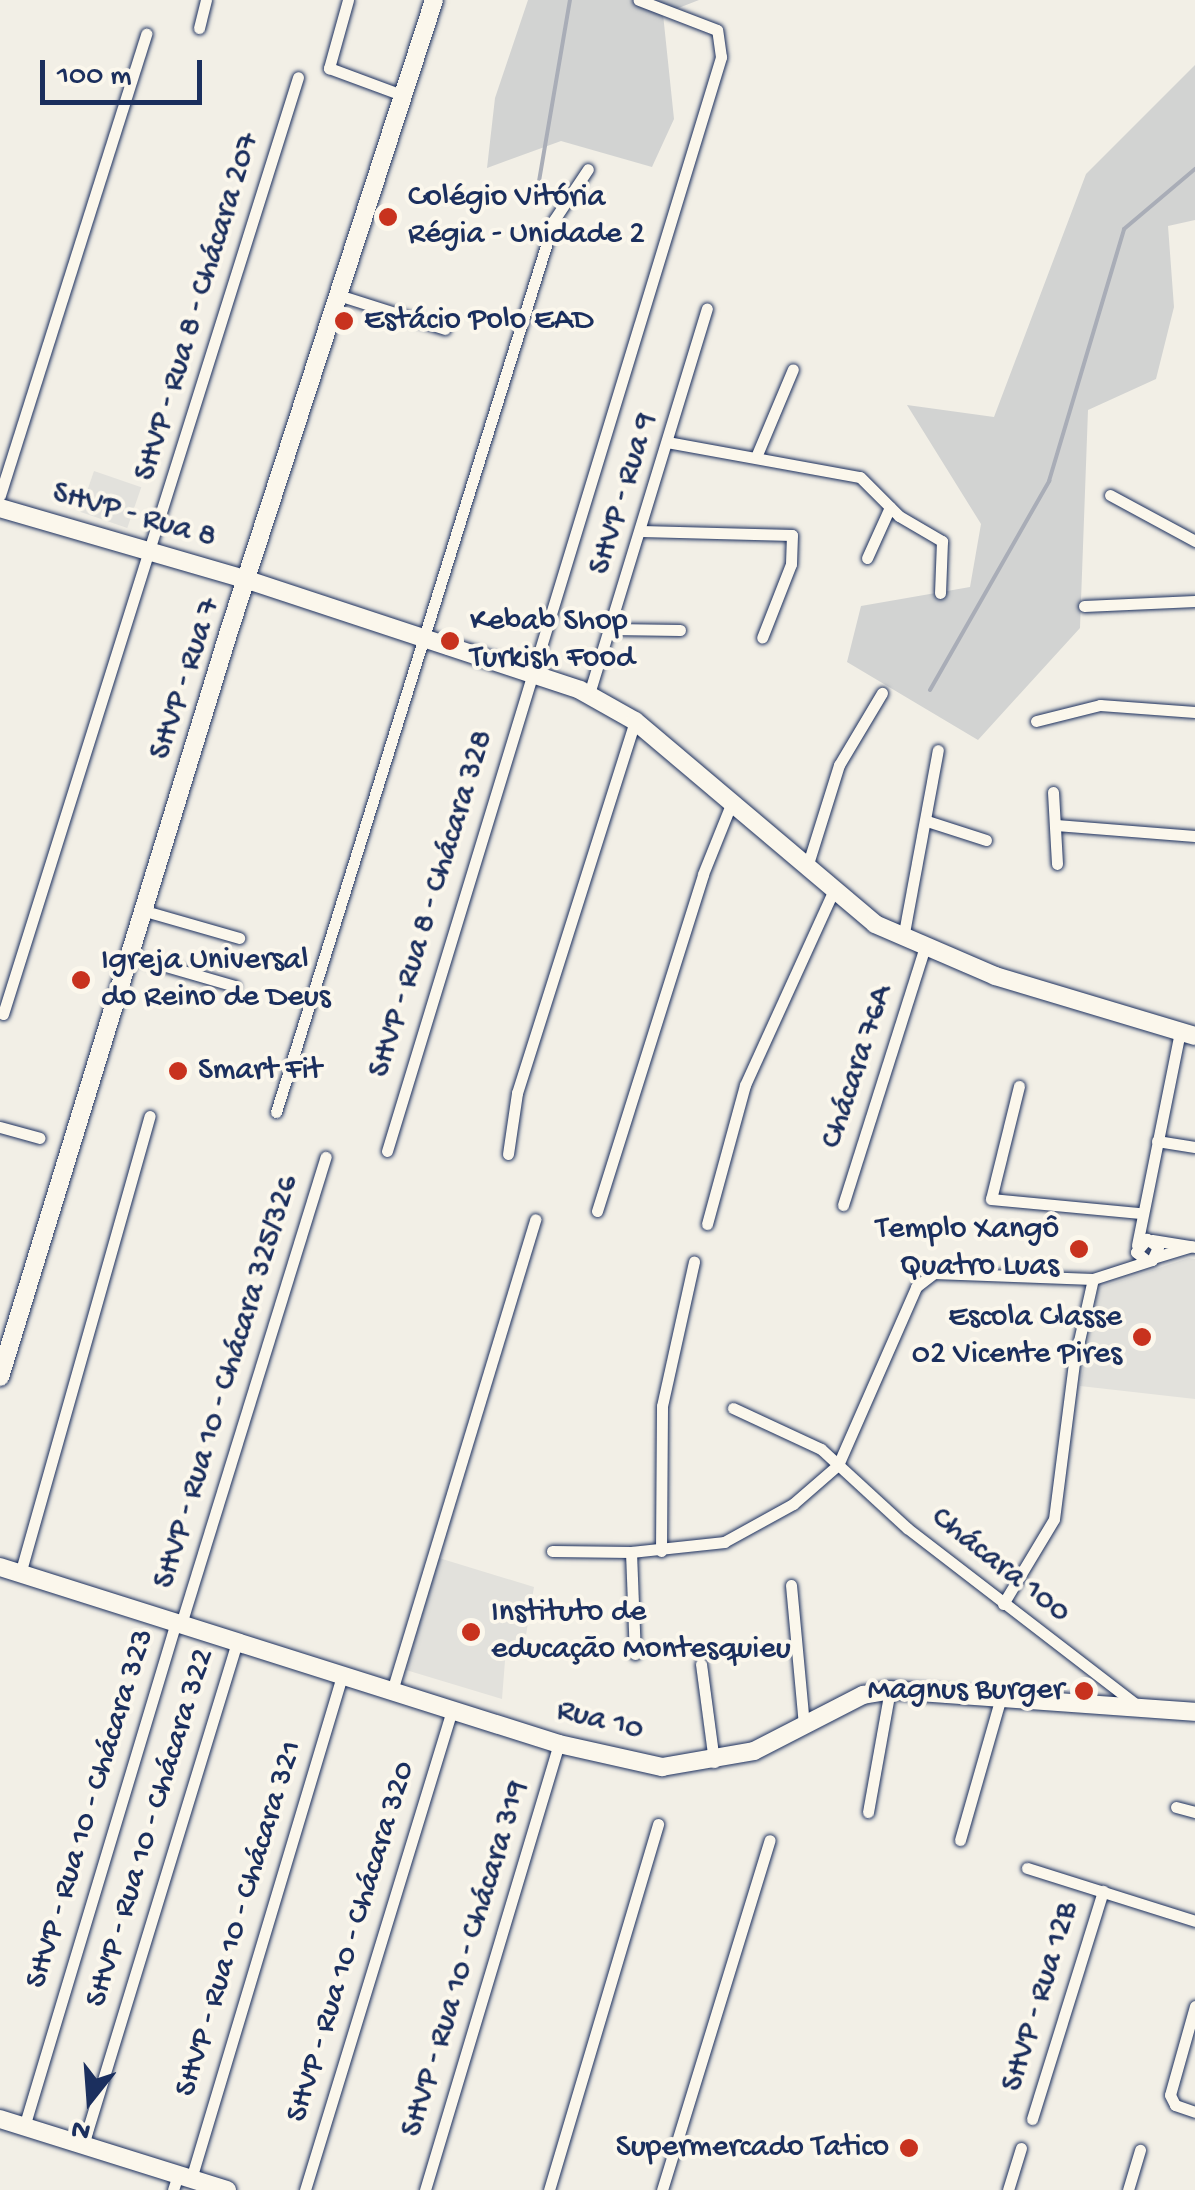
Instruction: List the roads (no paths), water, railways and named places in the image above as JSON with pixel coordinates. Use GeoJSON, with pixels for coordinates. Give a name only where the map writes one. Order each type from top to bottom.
{"type":"FeatureCollection","features":[{"type":"Feature","properties":{"kind":"street"},"geometry":{"type":"LineString","coordinates":[[199,28],[206,0]]}},
{"type":"Feature","properties":{"kind":"street"},"geometry":{"type":"LineString","coordinates":[[348,0],[328,68],[402,95]]}},
{"type":"Feature","properties":{"kind":"street","name":"SHVP - Rua 7"},"geometry":{"type":"LineString","coordinates":[[0,1377],[230,628],[251,581],[434,0]]}},
{"type":"Feature","properties":{"kind":"street","name":"SHVP - Rua 8 - Chácara 328"},"geometry":{"type":"LineString","coordinates":[[387,1150],[718,68],[720,37],[711,27],[638,0]]}},
{"type":"Feature","properties":{"kind":"street"},"geometry":{"type":"LineString","coordinates":[[0,495],[146,34]]}},
{"type":"Feature","properties":{"kind":"street","name":"SHVP - Rua 8 - Chácara 207"},"geometry":{"type":"LineString","coordinates":[[3,1014],[298,78]]}},
{"type":"Feature","properties":{"kind":"street"},"geometry":{"type":"LineString","coordinates":[[276,1112],[558,206],[588,170]]}},
{"type":"Feature","properties":{"kind":"street"},"geometry":{"type":"LineString","coordinates":[[338,295],[445,329]]}},
{"type":"Feature","properties":{"kind":"street","name":"SHVP - Rua 9"},"geometry":{"type":"LineString","coordinates":[[589,694],[708,309]]}},
{"type":"Feature","properties":{"kind":"street"},"geometry":{"type":"LineString","coordinates":[[756,457],[792,369]]}},
{"type":"Feature","properties":{"kind":"street"},"geometry":{"type":"LineString","coordinates":[[667,442],[860,478],[890,508],[942,541],[940,593]]}},
{"type":"Feature","properties":{"kind":"street"},"geometry":{"type":"LineString","coordinates":[[1110,495],[1195,541]]}},
{"type":"Feature","properties":{"kind":"street","name":"SHVP - Rua 8"},"geometry":{"type":"LineString","coordinates":[[0,508],[251,581],[589,694],[636,721],[833,892],[903,938],[995,976],[1187,1034]]}},
{"type":"Feature","properties":{"kind":"street"},"geometry":{"type":"LineString","coordinates":[[867,558],[890,508]]}},
{"type":"Feature","properties":{"kind":"street"},"geometry":{"type":"LineString","coordinates":[[641,531],[792,535],[791,564],[762,638]]}},
{"type":"Feature","properties":{"kind":"street"},"geometry":{"type":"LineString","coordinates":[[1084,606],[1195,601]]}},
{"type":"Feature","properties":{"kind":"street"},"geometry":{"type":"LineString","coordinates":[[612,629],[680,630]]}},
{"type":"Feature","properties":{"kind":"street"},"geometry":{"type":"LineString","coordinates":[[807,867],[839,766],[882,693]]}},
{"type":"Feature","properties":{"kind":"street"},"geometry":{"type":"LineString","coordinates":[[1036,721],[1100,704],[1195,712]]}},
{"type":"Feature","properties":{"kind":"street"},"geometry":{"type":"LineString","coordinates":[[508,1154],[517,1092],[636,721]]}},
{"type":"Feature","properties":{"kind":"street"},"geometry":{"type":"LineString","coordinates":[[903,938],[928,821],[938,750]]}},
{"type":"Feature","properties":{"kind":"street"},"geometry":{"type":"LineString","coordinates":[[1054,792],[1057,864]]}},
{"type":"Feature","properties":{"kind":"street"},"geometry":{"type":"LineString","coordinates":[[597,1211],[703,874],[732,802]]}},
{"type":"Feature","properties":{"kind":"street"},"geometry":{"type":"LineString","coordinates":[[928,821],[986,840]]}},
{"type":"Feature","properties":{"kind":"street"},"geometry":{"type":"LineString","coordinates":[[1056,825],[1195,836]]}},
{"type":"Feature","properties":{"kind":"street"},"geometry":{"type":"LineString","coordinates":[[707,1224],[745,1085],[833,892]]}},
{"type":"Feature","properties":{"kind":"street"},"geometry":{"type":"LineString","coordinates":[[145,911],[239,938]]}},
{"type":"Feature","properties":{"kind":"street","name":"Chácara 76A"},"geometry":{"type":"LineString","coordinates":[[843,1205],[925,946]]}},
{"type":"Feature","properties":{"kind":"street"},"geometry":{"type":"LineString","coordinates":[[131,956],[235,986]]}},
{"type":"Feature","properties":{"kind":"street"},"geometry":{"type":"LineString","coordinates":[[1152,1259],[1143,1243],[1140,1217],[1187,1034]]}},
{"type":"Feature","properties":{"kind":"street"},"geometry":{"type":"LineString","coordinates":[[1018,1086],[992,1200],[1140,1217]]}},
{"type":"Feature","properties":{"kind":"street"},"geometry":{"type":"LineString","coordinates":[[20,1574],[150,1116]]}},
{"type":"Feature","properties":{"kind":"street"},"geometry":{"type":"LineString","coordinates":[[0,1127],[40,1138]]}},
{"type":"Feature","properties":{"kind":"street"},"geometry":{"type":"LineString","coordinates":[[1157,1140],[1195,1147]]}},
{"type":"Feature","properties":{"kind":"street","name":"SHVP - Rua 10 - Chácara 325/326"},"geometry":{"type":"LineString","coordinates":[[179,1623],[326,1157]]}},
{"type":"Feature","properties":{"kind":"street"},"geometry":{"type":"LineString","coordinates":[[392,1691],[535,1219]]}},
{"type":"Feature","properties":{"kind":"street"},"geometry":{"type":"LineString","coordinates":[[1143,1243],[1193,1246]]}},
{"type":"Feature","properties":{"kind":"street"},"geometry":{"type":"LineString","coordinates":[[1143,1243],[1152,1259]]}},
{"type":"Feature","properties":{"kind":"street"},"geometry":{"type":"LineString","coordinates":[[1122,1267],[1143,1243]]}},
{"type":"Feature","properties":{"kind":"street"},"geometry":{"type":"LineString","coordinates":[[552,1551],[661,1550],[742,1536],[816,1488],[838,1464],[925,1278],[951,1271],[1093,1279],[1193,1246]]}},
{"type":"Feature","properties":{"kind":"street"},"geometry":{"type":"LineString","coordinates":[[661,1550],[662,1406],[694,1262]]}},
{"type":"Feature","properties":{"kind":"street"},"geometry":{"type":"LineString","coordinates":[[1003,1604],[1054,1519],[1074,1363],[1093,1279]]}},
{"type":"Feature","properties":{"kind":"street","name":"Chácara 100"},"geometry":{"type":"LineString","coordinates":[[734,1408],[800,1437],[838,1464],[1003,1604],[1134,1703]]}},
{"type":"Feature","properties":{"kind":"street"},"geometry":{"type":"LineString","coordinates":[[631,1552],[634,1654]]}},
{"type":"Feature","properties":{"kind":"street","name":"Rua 10"},"geometry":{"type":"LineString","coordinates":[[0,1567],[560,1744],[662,1766],[714,1762],[804,1726],[863,1695],[890,1690],[1134,1703],[1195,1712]]}},
{"type":"Feature","properties":{"kind":"street"},"geometry":{"type":"LineString","coordinates":[[790,1585],[804,1726]]}},
{"type":"Feature","properties":{"kind":"street","name":"SHVP - Rua 10 - Chácara 323"},"geometry":{"type":"LineString","coordinates":[[24,2127],[179,1623]]}},
{"type":"Feature","properties":{"kind":"street","name":"SHVP - Rua 10 - Chácara 322"},"geometry":{"type":"LineString","coordinates":[[83,2144],[237,1642]]}},
{"type":"Feature","properties":{"kind":"street"},"geometry":{"type":"LineString","coordinates":[[701,1664],[714,1762]]}},
{"type":"Feature","properties":{"kind":"street","name":"SHVP - Rua 10 - Chácara 321"},"geometry":{"type":"LineString","coordinates":[[181,2181],[342,1676]]}},
{"type":"Feature","properties":{"kind":"street"},"geometry":{"type":"LineString","coordinates":[[868,1812],[890,1690]]}},
{"type":"Feature","properties":{"kind":"street"},"geometry":{"type":"LineString","coordinates":[[960,1840],[1002,1698]]}},
{"type":"Feature","properties":{"kind":"street","name":"SHVP - Rua 10 - Chácara 320"},"geometry":{"type":"LineString","coordinates":[[305,2190],[452,1710]]}},
{"type":"Feature","properties":{"kind":"street","name":"SHVP - Rua 10 - Chácara 319"},"geometry":{"type":"LineString","coordinates":[[425,2190],[560,1744]]}},
{"type":"Feature","properties":{"kind":"street"},"geometry":{"type":"LineString","coordinates":[[1176,1807],[1195,1812]]}},
{"type":"Feature","properties":{"kind":"street"},"geometry":{"type":"LineString","coordinates":[[548,2190],[658,1824]]}},
{"type":"Feature","properties":{"kind":"street"},"geometry":{"type":"LineString","coordinates":[[662,2190],[770,1840]]}},
{"type":"Feature","properties":{"kind":"street","name":"SHVP - Rua 12B"},"geometry":{"type":"LineString","coordinates":[[1026,1868],[1195,1921]]}},
{"type":"Feature","properties":{"kind":"street","name":"SHVP - Rua 12B"},"geometry":{"type":"LineString","coordinates":[[1032,2119],[1103,1891]]}},
{"type":"Feature","properties":{"kind":"street"},"geometry":{"type":"LineString","coordinates":[[1195,2006],[1170,2095],[1174,2104],[1195,2112]]}},
{"type":"Feature","properties":{"kind":"street"},"geometry":{"type":"LineString","coordinates":[[1,2122],[83,2144],[181,2181],[227,2190]]}},
{"type":"Feature","properties":{"kind":"street"},"geometry":{"type":"LineString","coordinates":[[1008,2190],[1021,2148]]}},
{"type":"Feature","properties":{"kind":"street"},"geometry":{"type":"LineString","coordinates":[[1128,2190],[1140,2150]]}},
{"type":"Feature","properties":{"kind":"waterway"},"geometry":{"type":"LineString","coordinates":[[538,187],[570,0]]}},
{"type":"Feature","properties":{"kind":"waterway"},"geometry":{"type":"LineString","coordinates":[[930,690],[1049,481],[1124,229],[1195,169]]}},
{"type":"Feature","properties":{"kind":"place","name":"Colégio Vitória Régia - Unidade 2"},"geometry":{"type":"Point","coordinates":[388,217]}},
{"type":"Feature","properties":{"kind":"place","name":"Estácio Polo EAD"},"geometry":{"type":"Point","coordinates":[344,321]}},
{"type":"Feature","properties":{"kind":"place","name":"Kebab Shop Turkish Food"},"geometry":{"type":"Point","coordinates":[450,641]}},
{"type":"Feature","properties":{"kind":"place","name":"Igreja Universal do Reino de Deus"},"geometry":{"type":"Point","coordinates":[81,980]}},
{"type":"Feature","properties":{"kind":"place","name":"Smart Fit"},"geometry":{"type":"Point","coordinates":[178,1071]}},
{"type":"Feature","properties":{"kind":"place","name":"Templo Xangô Quatro Luas"},"geometry":{"type":"Point","coordinates":[1079,1249]}},
{"type":"Feature","properties":{"kind":"place","name":"Escola Classe 02 Vicente Pires"},"geometry":{"type":"Point","coordinates":[1142,1337]}},
{"type":"Feature","properties":{"kind":"place","name":"Instituto de educação Montesquieu"},"geometry":{"type":"Point","coordinates":[471,1632]}},
{"type":"Feature","properties":{"kind":"place","name":"Magnus Burger"},"geometry":{"type":"Point","coordinates":[1084,1691]}},
{"type":"Feature","properties":{"kind":"place","name":"Supermercado Tatico"},"geometry":{"type":"Point","coordinates":[909,2148]}}]}
